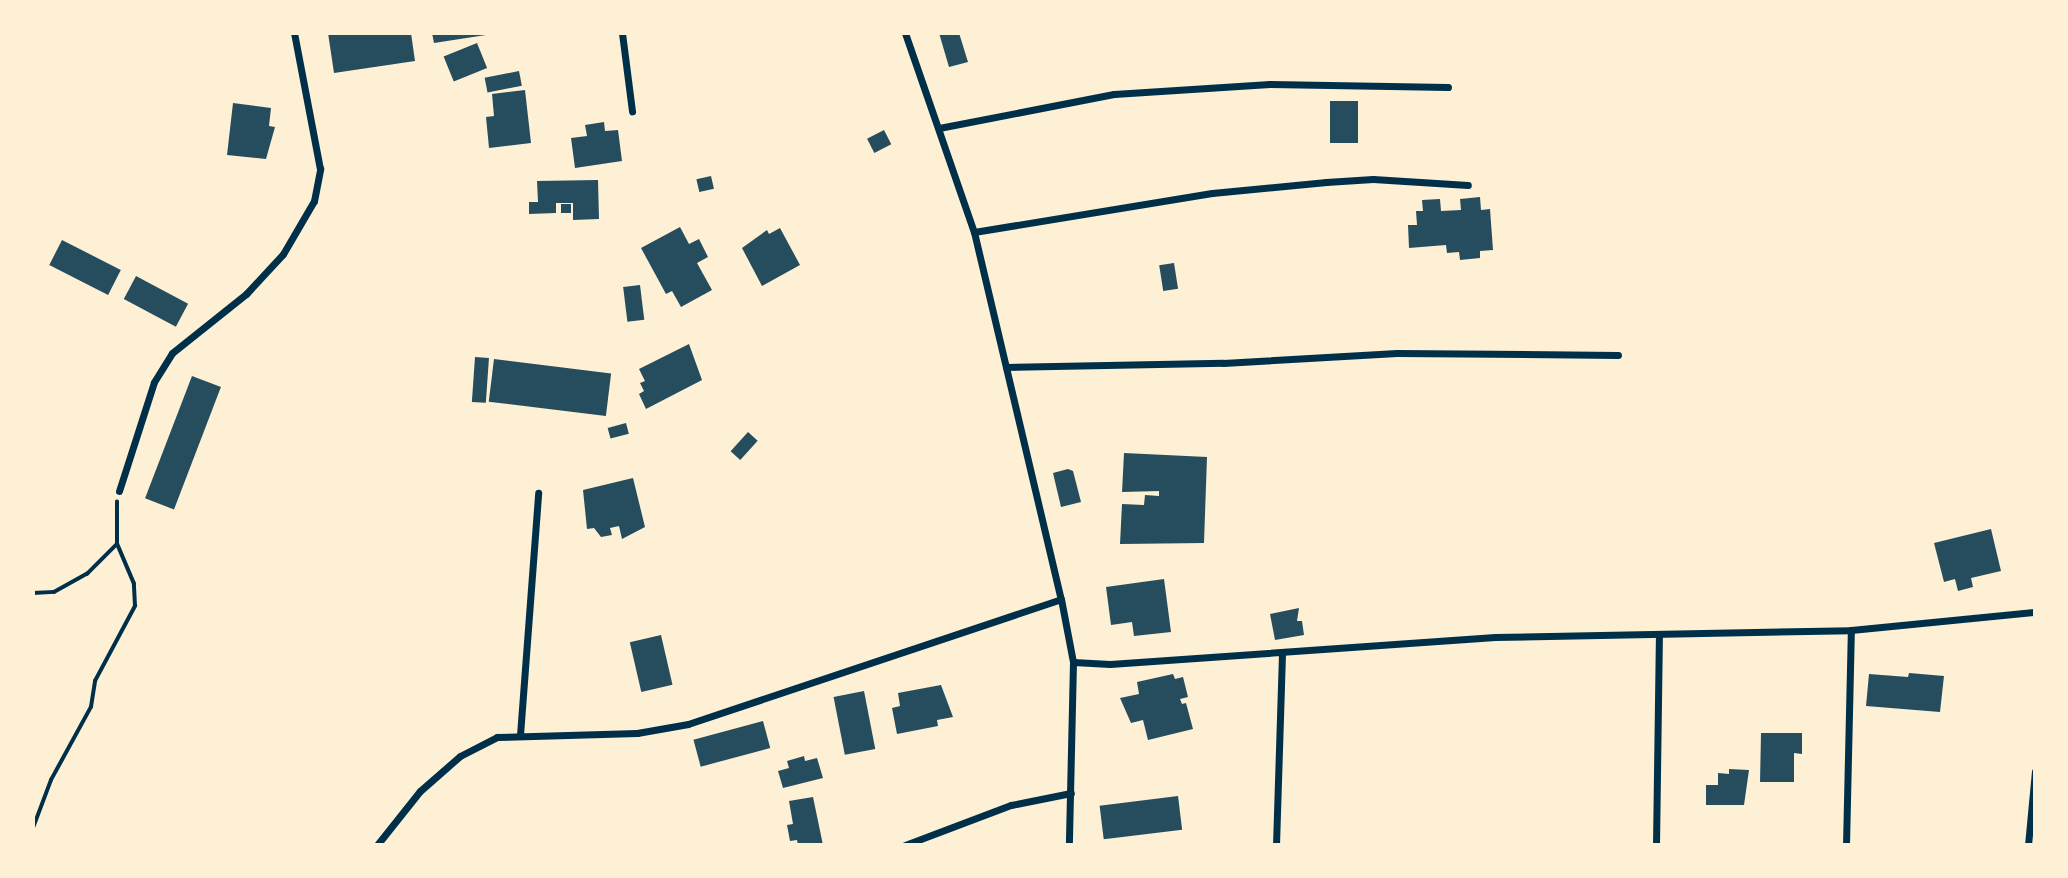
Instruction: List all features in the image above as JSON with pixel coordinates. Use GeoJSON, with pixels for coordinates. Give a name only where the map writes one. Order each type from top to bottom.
{"type":"FeatureCollection","features":[{"type":"Feature","properties":{"kind":"street"},"geometry":{"type":"LineString","coordinates":[[119,491],[154,382],[172,353],[246,294],[283,254],[314,201],[320,169],[294,33]]}},
{"type":"Feature","properties":{"kind":"street"},"geometry":{"type":"LineString","coordinates":[[622,33],[632,111]]}},
{"type":"Feature","properties":{"kind":"street"},"geometry":{"type":"LineString","coordinates":[[905,33],[974,232],[1061,599],[1073,662],[1069,845]]}},
{"type":"Feature","properties":{"kind":"street"},"geometry":{"type":"LineString","coordinates":[[939,128],[1127,93],[1270,84],[1448,87]]}},
{"type":"Feature","properties":{"kind":"street"},"geometry":{"type":"LineString","coordinates":[[974,232],[1212,193],[1326,182],[1373,179],[1468,186]]}},
{"type":"Feature","properties":{"kind":"street"},"geometry":{"type":"LineString","coordinates":[[1006,367],[1223,363],[1397,353],[1618,355]]}},
{"type":"Feature","properties":{"kind":"street"},"geometry":{"type":"LineString","coordinates":[[520,734],[538,493]]}},
{"type":"Feature","properties":{"kind":"street"},"geometry":{"type":"LineString","coordinates":[[377,845],[420,791],[460,756],[497,737],[520,734],[637,733],[688,724],[1061,599]]}},
{"type":"Feature","properties":{"kind":"street"},"geometry":{"type":"LineString","coordinates":[[1073,662],[1282,652],[1495,637],[1851,630],[2035,612]]}},
{"type":"Feature","properties":{"kind":"street"},"geometry":{"type":"LineString","coordinates":[[1846,845],[1851,630]]}},
{"type":"Feature","properties":{"kind":"street"},"geometry":{"type":"LineString","coordinates":[[1656,845],[1659,634]]}},
{"type":"Feature","properties":{"kind":"street"},"geometry":{"type":"LineString","coordinates":[[1276,845],[1282,652]]}},
{"type":"Feature","properties":{"kind":"street"},"geometry":{"type":"LineString","coordinates":[[2028,845],[2035,771]]}},
{"type":"Feature","properties":{"kind":"street"},"geometry":{"type":"LineString","coordinates":[[905,845],[1011,805],[1072,793]]}},
{"type":"Feature","properties":{"kind":"path"},"geometry":{"type":"LineString","coordinates":[[33,828],[51,780],[91,707],[95,681],[135,606],[134,584],[117,544],[114,524],[119,491]]}},
{"type":"Feature","properties":{"kind":"path"},"geometry":{"type":"LineString","coordinates":[[33,593],[54,592],[87,574],[117,544]]}},
{"type":"Feature","properties":{"kind":"building"},"geometry":{"type":"Polygon","coordinates":[[[328,33],[411,33],[415,61],[334,73],[328,33]]]}},
{"type":"Feature","properties":{"kind":"building"},"geometry":{"type":"Polygon","coordinates":[[[432,33],[485,33],[486,35],[434,43],[432,33]]]}},
{"type":"Feature","properties":{"kind":"building"},"geometry":{"type":"Polygon","coordinates":[[[939,33],[959,33],[968,62],[949,67],[939,33]]]}},
{"type":"Feature","properties":{"kind":"building"},"geometry":{"type":"Polygon","coordinates":[[[477,43],[487,68],[454,82],[444,56],[477,43]]]}},
{"type":"Feature","properties":{"kind":"building"},"geometry":{"type":"Polygon","coordinates":[[[519,71],[522,86],[488,92],[485,78],[519,71]]]}},
{"type":"Feature","properties":{"kind":"building"},"geometry":{"type":"Polygon","coordinates":[[[525,90],[531,143],[489,148],[486,117],[494,116],[492,94],[525,90]]]}},
{"type":"Feature","properties":{"kind":"building"},"geometry":{"type":"Polygon","coordinates":[[[1330,101],[1358,101],[1358,143],[1330,143],[1330,101]]]}},
{"type":"Feature","properties":{"kind":"building"},"geometry":{"type":"Polygon","coordinates":[[[233,103],[271,108],[269,126],[275,127],[266,159],[227,155],[233,103]]]}},
{"type":"Feature","properties":{"kind":"building"},"geometry":{"type":"Polygon","coordinates":[[[604,122],[605,131],[618,130],[622,161],[575,168],[571,138],[587,136],[585,125],[604,122]]]}},
{"type":"Feature","properties":{"kind":"building"},"geometry":{"type":"Polygon","coordinates":[[[884,130],[891,144],[874,153],[867,139],[884,130]]]}},
{"type":"Feature","properties":{"kind":"building"},"geometry":{"type":"Polygon","coordinates":[[[711,176],[714,189],[699,192],[696,179],[711,176]]]}},
{"type":"Feature","properties":{"kind":"building"},"geometry":{"type":"Polygon","coordinates":[[[598,180],[599,219],[573,220],[573,203],[556,203],[556,213],[529,214],[529,202],[538,202],[537,181],[598,180]]]}},
{"type":"Feature","properties":{"kind":"building"},"geometry":{"type":"Polygon","coordinates":[[[1480,197],[1481,210],[1490,209],[1493,250],[1480,251],[1480,258],[1460,260],[1459,252],[1447,253],[1446,245],[1409,248],[1408,225],[1417,225],[1416,211],[1423,211],[1422,200],[1440,199],[1441,211],[1461,210],[1460,199],[1480,197]]]}},
{"type":"Feature","properties":{"kind":"building"},"geometry":{"type":"Polygon","coordinates":[[[561,204],[571,204],[571,213],[561,213],[561,204]]]}},
{"type":"Feature","properties":{"kind":"building"},"geometry":{"type":"Polygon","coordinates":[[[680,227],[689,244],[699,239],[708,257],[697,263],[712,290],[681,307],[672,291],[666,294],[641,248],[680,227]]]}},
{"type":"Feature","properties":{"kind":"building"},"geometry":{"type":"Polygon","coordinates":[[[780,228],[800,265],[762,286],[742,248],[767,230],[769,234],[780,228]]]}},
{"type":"Feature","properties":{"kind":"building"},"geometry":{"type":"Polygon","coordinates":[[[62,240],[121,270],[108,295],[49,265],[62,240]]]}},
{"type":"Feature","properties":{"kind":"building"},"geometry":{"type":"Polygon","coordinates":[[[1174,263],[1178,289],[1163,291],[1159,265],[1174,263]]]}},
{"type":"Feature","properties":{"kind":"building"},"geometry":{"type":"Polygon","coordinates":[[[136,276],[188,304],[176,327],[124,299],[136,276]]]}},
{"type":"Feature","properties":{"kind":"building"},"geometry":{"type":"Polygon","coordinates":[[[640,285],[644,320],[627,322],[623,287],[640,285]]]}},
{"type":"Feature","properties":{"kind":"building"},"geometry":{"type":"Polygon","coordinates":[[[689,344],[702,380],[646,409],[639,394],[644,391],[640,383],[645,381],[639,369],[689,344]]]}},
{"type":"Feature","properties":{"kind":"building"},"geometry":{"type":"Polygon","coordinates":[[[475,357],[489,358],[486,403],[472,402],[475,357]]]}},
{"type":"Feature","properties":{"kind":"building"},"geometry":{"type":"Polygon","coordinates":[[[494,359],[611,373],[606,416],[489,402],[494,359]]]}},
{"type":"Feature","properties":{"kind":"building"},"geometry":{"type":"Polygon","coordinates":[[[192,376],[221,387],[174,509],[145,498],[192,376]]]}},
{"type":"Feature","properties":{"kind":"building"},"geometry":{"type":"Polygon","coordinates":[[[626,423],[629,434],[610,439],[608,428],[626,423]]]}},
{"type":"Feature","properties":{"kind":"building"},"geometry":{"type":"Polygon","coordinates":[[[748,432],[758,441],[740,460],[731,451],[748,432]]]}},
{"type":"Feature","properties":{"kind":"building"},"geometry":{"type":"Polygon","coordinates":[[[1124,453],[1207,457],[1204,543],[1120,544],[1122,504],[1144,505],[1145,495],[1159,496],[1159,491],[1122,492],[1124,453]]]}},
{"type":"Feature","properties":{"kind":"building"},"geometry":{"type":"Polygon","coordinates":[[[1068,469],[1073,471],[1081,502],[1061,507],[1053,473],[1068,469]]]}},
{"type":"Feature","properties":{"kind":"building"},"geometry":{"type":"Polygon","coordinates":[[[633,478],[645,527],[622,539],[619,526],[610,528],[612,535],[601,537],[594,528],[587,529],[583,490],[633,478]]]}},
{"type":"Feature","properties":{"kind":"building"},"geometry":{"type":"Polygon","coordinates":[[[1991,529],[2001,571],[1971,578],[1973,587],[1958,591],[1955,579],[1944,582],[1934,543],[1991,529]]]}},
{"type":"Feature","properties":{"kind":"building"},"geometry":{"type":"Polygon","coordinates":[[[1164,579],[1171,632],[1134,636],[1132,622],[1111,625],[1106,587],[1164,579]]]}},
{"type":"Feature","properties":{"kind":"building"},"geometry":{"type":"Polygon","coordinates":[[[1299,608],[1297,621],[1302,621],[1304,635],[1275,640],[1270,614],[1299,608]]]}},
{"type":"Feature","properties":{"kind":"building"},"geometry":{"type":"Polygon","coordinates":[[[661,635],[672,685],[641,692],[630,642],[661,635]]]}},
{"type":"Feature","properties":{"kind":"building"},"geometry":{"type":"Polygon","coordinates":[[[1909,673],[1944,676],[1940,712],[1866,706],[1869,674],[1908,677],[1909,673]]]}},
{"type":"Feature","properties":{"kind":"building"},"geometry":{"type":"Polygon","coordinates":[[[1173,674],[1175,679],[1183,677],[1188,697],[1180,699],[1182,704],[1186,703],[1193,729],[1148,740],[1143,720],[1131,723],[1120,698],[1139,694],[1137,682],[1173,674]]]}},
{"type":"Feature","properties":{"kind":"building"},"geometry":{"type":"Polygon","coordinates":[[[941,685],[953,717],[937,720],[938,726],[897,734],[892,708],[900,706],[898,693],[941,685]]]}},
{"type":"Feature","properties":{"kind":"building"},"geometry":{"type":"Polygon","coordinates":[[[864,691],[875,749],[845,755],[834,697],[864,691]]]}},
{"type":"Feature","properties":{"kind":"building"},"geometry":{"type":"Polygon","coordinates":[[[763,721],[770,748],[701,767],[693,740],[763,721]]]}},
{"type":"Feature","properties":{"kind":"building"},"geometry":{"type":"Polygon","coordinates":[[[1761,733],[1802,733],[1802,754],[1794,753],[1794,782],[1760,782],[1761,733]]]}},
{"type":"Feature","properties":{"kind":"building"},"geometry":{"type":"Polygon","coordinates":[[[804,756],[805,761],[817,758],[823,778],[783,788],[778,771],[789,768],[787,761],[804,756]]]}},
{"type":"Feature","properties":{"kind":"building"},"geometry":{"type":"Polygon","coordinates":[[[1729,769],[1749,770],[1744,805],[1706,805],[1706,785],[1718,785],[1718,773],[1729,774],[1729,769]]]}},
{"type":"Feature","properties":{"kind":"building"},"geometry":{"type":"Polygon","coordinates":[[[1178,796],[1182,830],[1104,839],[1100,806],[1178,796]]]}},
{"type":"Feature","properties":{"kind":"building"},"geometry":{"type":"Polygon","coordinates":[[[813,797],[823,845],[798,845],[797,840],[790,841],[787,825],[793,824],[789,801],[813,797]]]}}]}
